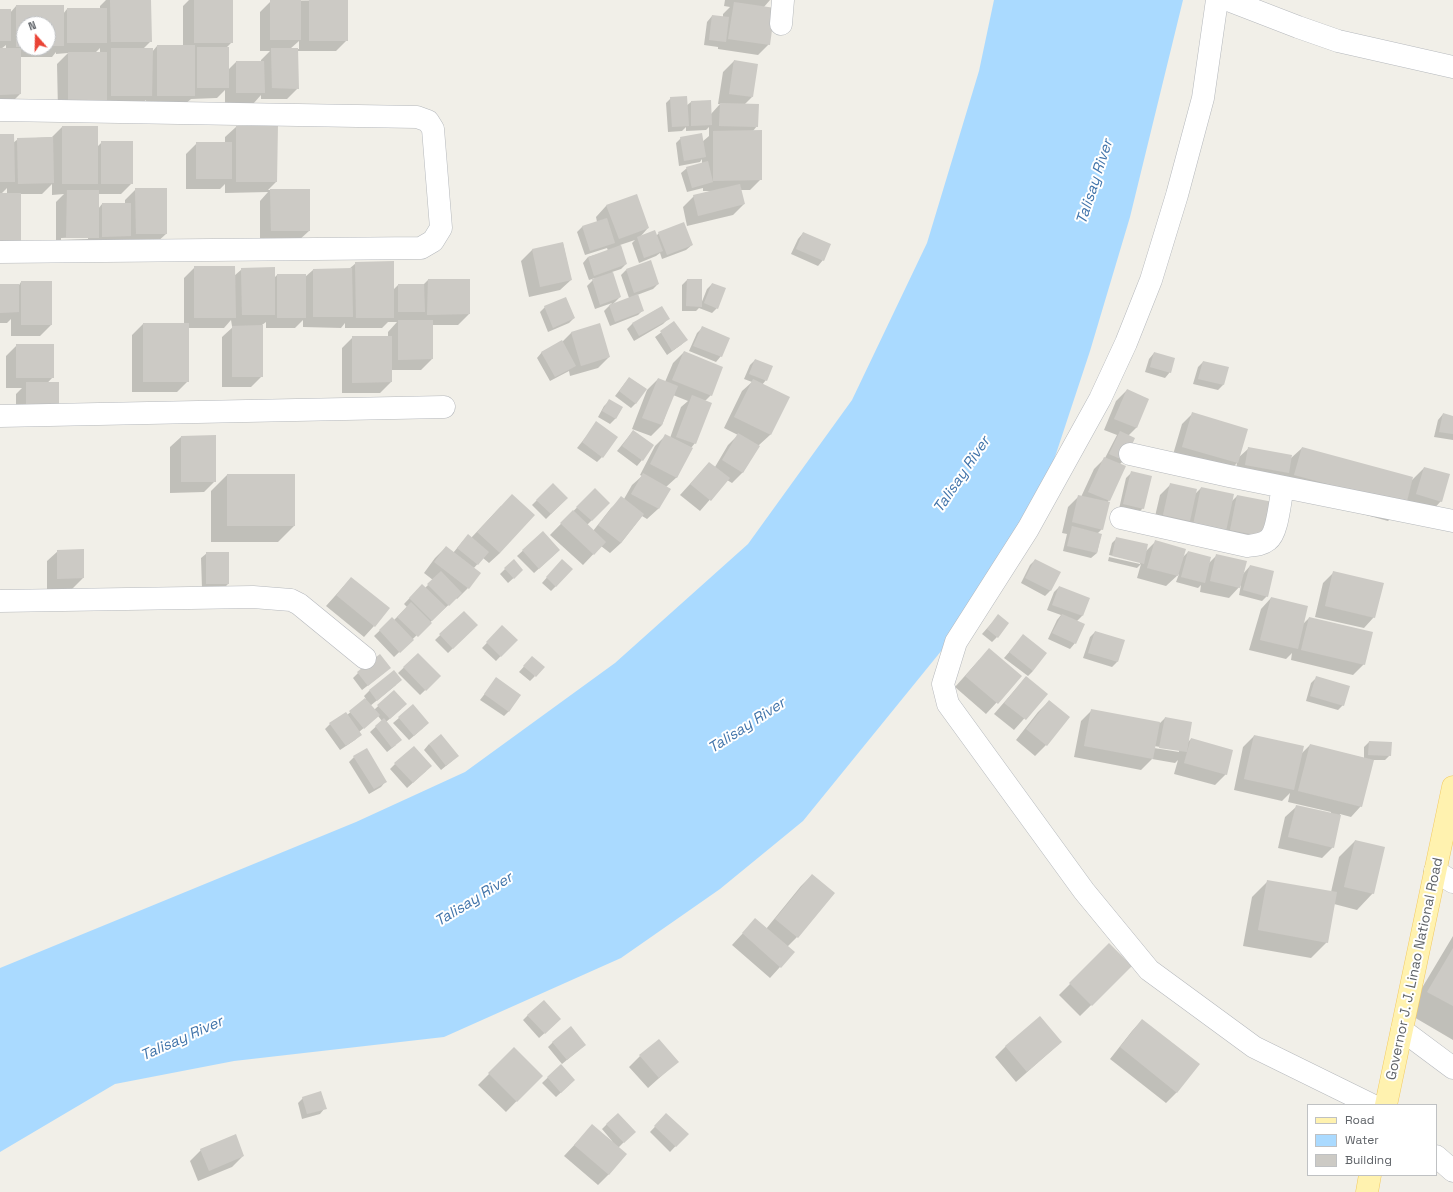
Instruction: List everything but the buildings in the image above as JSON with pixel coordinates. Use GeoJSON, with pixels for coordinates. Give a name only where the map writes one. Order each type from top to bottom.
{"type":"FeatureCollection","features":[{"type":"Feature","properties":{"kind":"main road","name":"Governor J. J. Linao National Road"},"geometry":{"type":"LineString","coordinates":[[1386,1104],[1402,1030],[1444,876],[1453,787]]}},
{"type":"Feature","properties":{"kind":"main road"},"geometry":{"type":"LineString","coordinates":[[1367,1192],[1370,1176]]}},
{"type":"Feature","properties":{"kind":"street"},"geometry":{"type":"LineString","coordinates":[[781,24],[783,0]]}},
{"type":"Feature","properties":{"kind":"street"},"geometry":{"type":"LineString","coordinates":[[1217,0],[1203,98],[1177,195],[1151,280],[1126,343],[1100,399],[1028,529],[956,642],[942,684],[948,704],[1084,891],[1149,970],[1254,1047],[1370,1104]]}},
{"type":"Feature","properties":{"kind":"street"},"geometry":{"type":"LineString","coordinates":[[1228,0],[1338,41],[1453,66]]}},
{"type":"Feature","properties":{"kind":"street"},"geometry":{"type":"LineString","coordinates":[[0,110],[418,117],[428,120],[434,129],[440,228],[433,242],[421,248],[0,252]]}},
{"type":"Feature","properties":{"kind":"street"},"geometry":{"type":"LineString","coordinates":[[0,416],[444,407]]}},
{"type":"Feature","properties":{"kind":"street"},"geometry":{"type":"LineString","coordinates":[[1130,454],[1282,487],[1453,520]]}},
{"type":"Feature","properties":{"kind":"street"},"geometry":{"type":"LineString","coordinates":[[1122,518],[1248,546],[1261,544],[1269,540],[1274,531],[1282,487]]}},
{"type":"Feature","properties":{"kind":"street"},"geometry":{"type":"LineString","coordinates":[[0,601],[252,597],[291,600],[305,608],[365,658]]}},
{"type":"Feature","properties":{"kind":"street"},"geometry":{"type":"LineString","coordinates":[[1402,1030],[1453,1068]]}},
{"type":"Feature","properties":{"kind":"street"},"geometry":{"type":"LineString","coordinates":[[1437,1157],[1453,1171]]}},
{"type":"Feature","properties":{"kind":"water","name":"Talisay River"},"geometry":{"type":"Polygon","coordinates":[[[994,0],[1183,0],[1130,217],[1090,351],[1050,472],[955,634],[803,821],[720,889],[621,958],[444,1037],[234,1061],[115,1084],[0,1152],[0,968],[356,822],[465,772],[615,663],[748,544],[852,400],[927,243],[979,71],[994,0]]]}}]}
